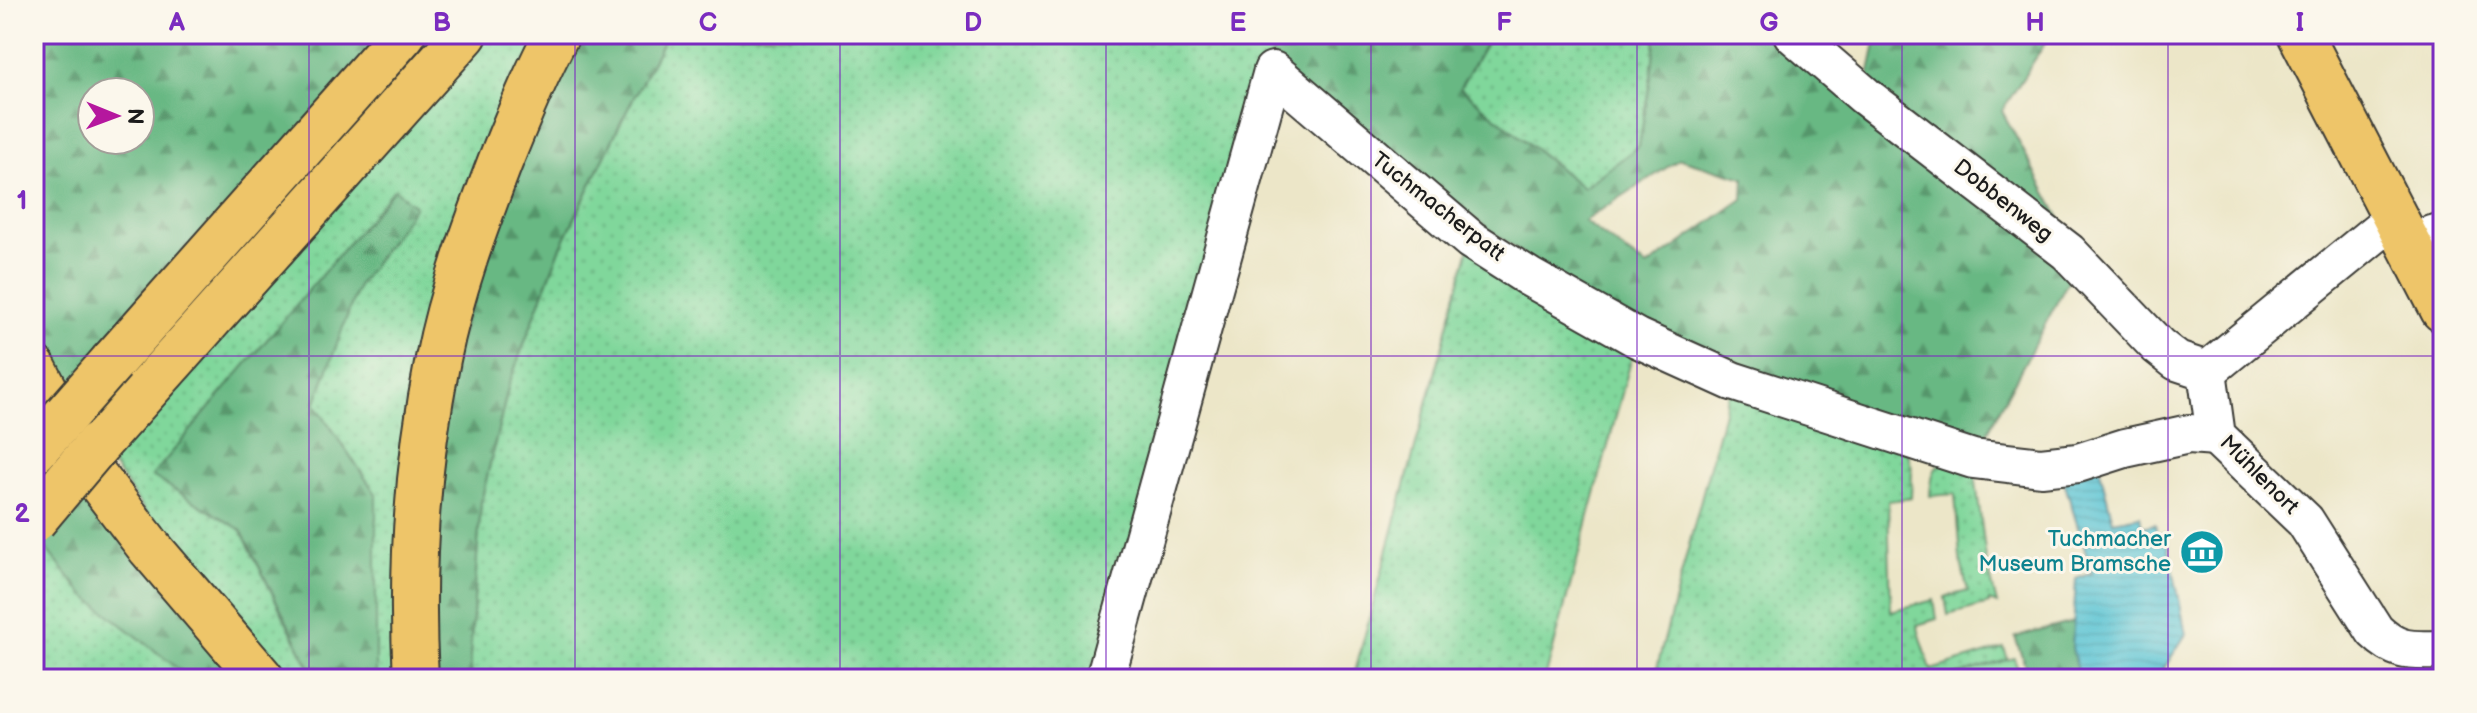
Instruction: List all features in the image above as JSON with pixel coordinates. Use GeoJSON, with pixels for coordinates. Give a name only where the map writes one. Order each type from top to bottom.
{"type":"FeatureCollection","features":[{"type":"Feature","properties":{"kind":"main road"},"geometry":{"type":"LineString","coordinates":[[34,451],[403,34]]}},
{"type":"Feature","properties":{"kind":"main road"},"geometry":{"type":"LineString","coordinates":[[34,520],[138,399],[465,34]]}},
{"type":"Feature","properties":{"kind":"main road"},"geometry":{"type":"LineString","coordinates":[[416,679],[415,546],[422,455],[438,356],[488,194],[517,119],[557,34]]}},
{"type":"Feature","properties":{"kind":"main road"},"geometry":{"type":"LineString","coordinates":[[2298,34],[2366,158],[2406,221],[2443,310]]}},
{"type":"Feature","properties":{"kind":"main road"},"geometry":{"type":"LineString","coordinates":[[34,368],[81,458],[150,548],[262,679]]}},
{"type":"Feature","properties":{"kind":"street","name":"Dobbenweg"},"geometry":{"type":"LineString","coordinates":[[1793,34],[1865,96],[2068,252],[2158,346],[2177,361],[2207,371]]}},
{"type":"Feature","properties":{"kind":"street","name":"Tuchmacherpatt"},"geometry":{"type":"LineString","coordinates":[[1105,679],[1273,71],[1471,240],[1637,338],[1732,381],[1973,459],[2041,467],[2078,463],[2125,448],[2189,434],[2216,436]]}},
{"type":"Feature","properties":{"kind":"street"},"geometry":{"type":"LineString","coordinates":[[2207,371],[2406,221]]}},
{"type":"Feature","properties":{"kind":"street","name":"Mühlenort"},"geometry":{"type":"LineString","coordinates":[[2207,371],[2216,436],[2305,521],[2375,631],[2390,645],[2408,650],[2443,650]]}},
{"type":"Feature","properties":{"kind":"green space"},"geometry":{"type":"Polygon","coordinates":[[[34,34],[403,34],[60,421],[262,679],[191,679],[83,594],[46,549],[34,528],[34,34]]]}},
{"type":"Feature","properties":{"kind":"green space"},"geometry":{"type":"Polygon","coordinates":[[[465,34],[557,34],[416,679],[262,679],[98,444],[465,34]],[[394,190],[153,476],[241,530],[308,666],[376,494],[315,404],[358,286],[415,206],[394,190]]]}},
{"type":"Feature","properties":{"kind":"green space"},"geometry":{"type":"Polygon","coordinates":[[[557,34],[667,34],[560,249],[509,384],[481,502],[470,656],[472,679],[416,679],[422,455],[557,34]]]}},
{"type":"Feature","properties":{"kind":"green space"},"geometry":{"type":"Polygon","coordinates":[[[667,34],[1272,34],[1273,71],[1105,679],[472,679],[470,656],[481,502],[509,384],[560,249],[667,34]]]}},
{"type":"Feature","properties":{"kind":"green space"},"geometry":{"type":"Polygon","coordinates":[[[1272,34],[1491,34],[1460,88],[1583,188],[1639,146],[1656,34],[1793,34],[1865,95],[1878,34],[2051,34],[2002,111],[2081,257],[1973,459],[1637,338],[1273,71],[1272,34]],[[1680,159],[1584,221],[1647,267],[1743,199],[1744,178],[1680,159]]]}},
{"type":"Feature","properties":{"kind":"green space"},"geometry":{"type":"Polygon","coordinates":[[[1491,34],[1656,34],[1639,146],[1583,188],[1460,88],[1491,34]]]}},
{"type":"Feature","properties":{"kind":"green space"},"geometry":{"type":"Polygon","coordinates":[[[394,189],[415,206],[358,286],[315,404],[376,494],[376,674],[309,666],[241,530],[152,476],[394,189]]]}},
{"type":"Feature","properties":{"kind":"green space"},"geometry":{"type":"Polygon","coordinates":[[[1471,240],[1637,338],[1545,679],[1353,679],[1471,240]]]}},
{"type":"Feature","properties":{"kind":"green space"},"geometry":{"type":"Polygon","coordinates":[[[1732,381],[1908,453],[1912,470],[1911,498],[1888,501],[1891,611],[1934,600],[1937,619],[1917,625],[1931,670],[2004,648],[2008,660],[1942,679],[1654,679],[1732,381]]]}},
{"type":"Feature","properties":{"kind":"green space"},"geometry":{"type":"Polygon","coordinates":[[[1973,459],[1986,559],[1997,604],[1989,601],[1989,604],[1948,615],[1945,597],[1968,591],[1960,558],[1955,494],[1930,496],[1931,484],[1936,469],[1945,462],[1973,459]]]}},
{"type":"Feature","properties":{"kind":"green space"},"geometry":{"type":"Polygon","coordinates":[[[34,528],[46,549],[191,679],[34,679],[34,528]]]}},
{"type":"Feature","properties":{"kind":"green space"},"geometry":{"type":"Polygon","coordinates":[[[2074,622],[2072,648],[2080,679],[2030,679],[2015,637],[2074,622]]]}},
{"type":"Feature","properties":{"kind":"green space"},"geometry":{"type":"Polygon","coordinates":[[[2014,658],[2021,679],[1942,679],[2008,660],[2014,658]]]}},
{"type":"Feature","properties":{"kind":"water"},"geometry":{"type":"Polygon","coordinates":[[[2099,466],[2113,521],[2140,516],[2142,527],[2155,524],[2157,534],[2166,533],[2186,634],[2157,679],[2080,679],[2072,648],[2076,579],[2092,573],[2062,475],[2099,466]]]}},
{"type":"Feature","properties":{"kind":"place","name":"Tuchmacher Museum Bramsche"},"geometry":{"type":"Point","coordinates":[2202,552]}}]}
